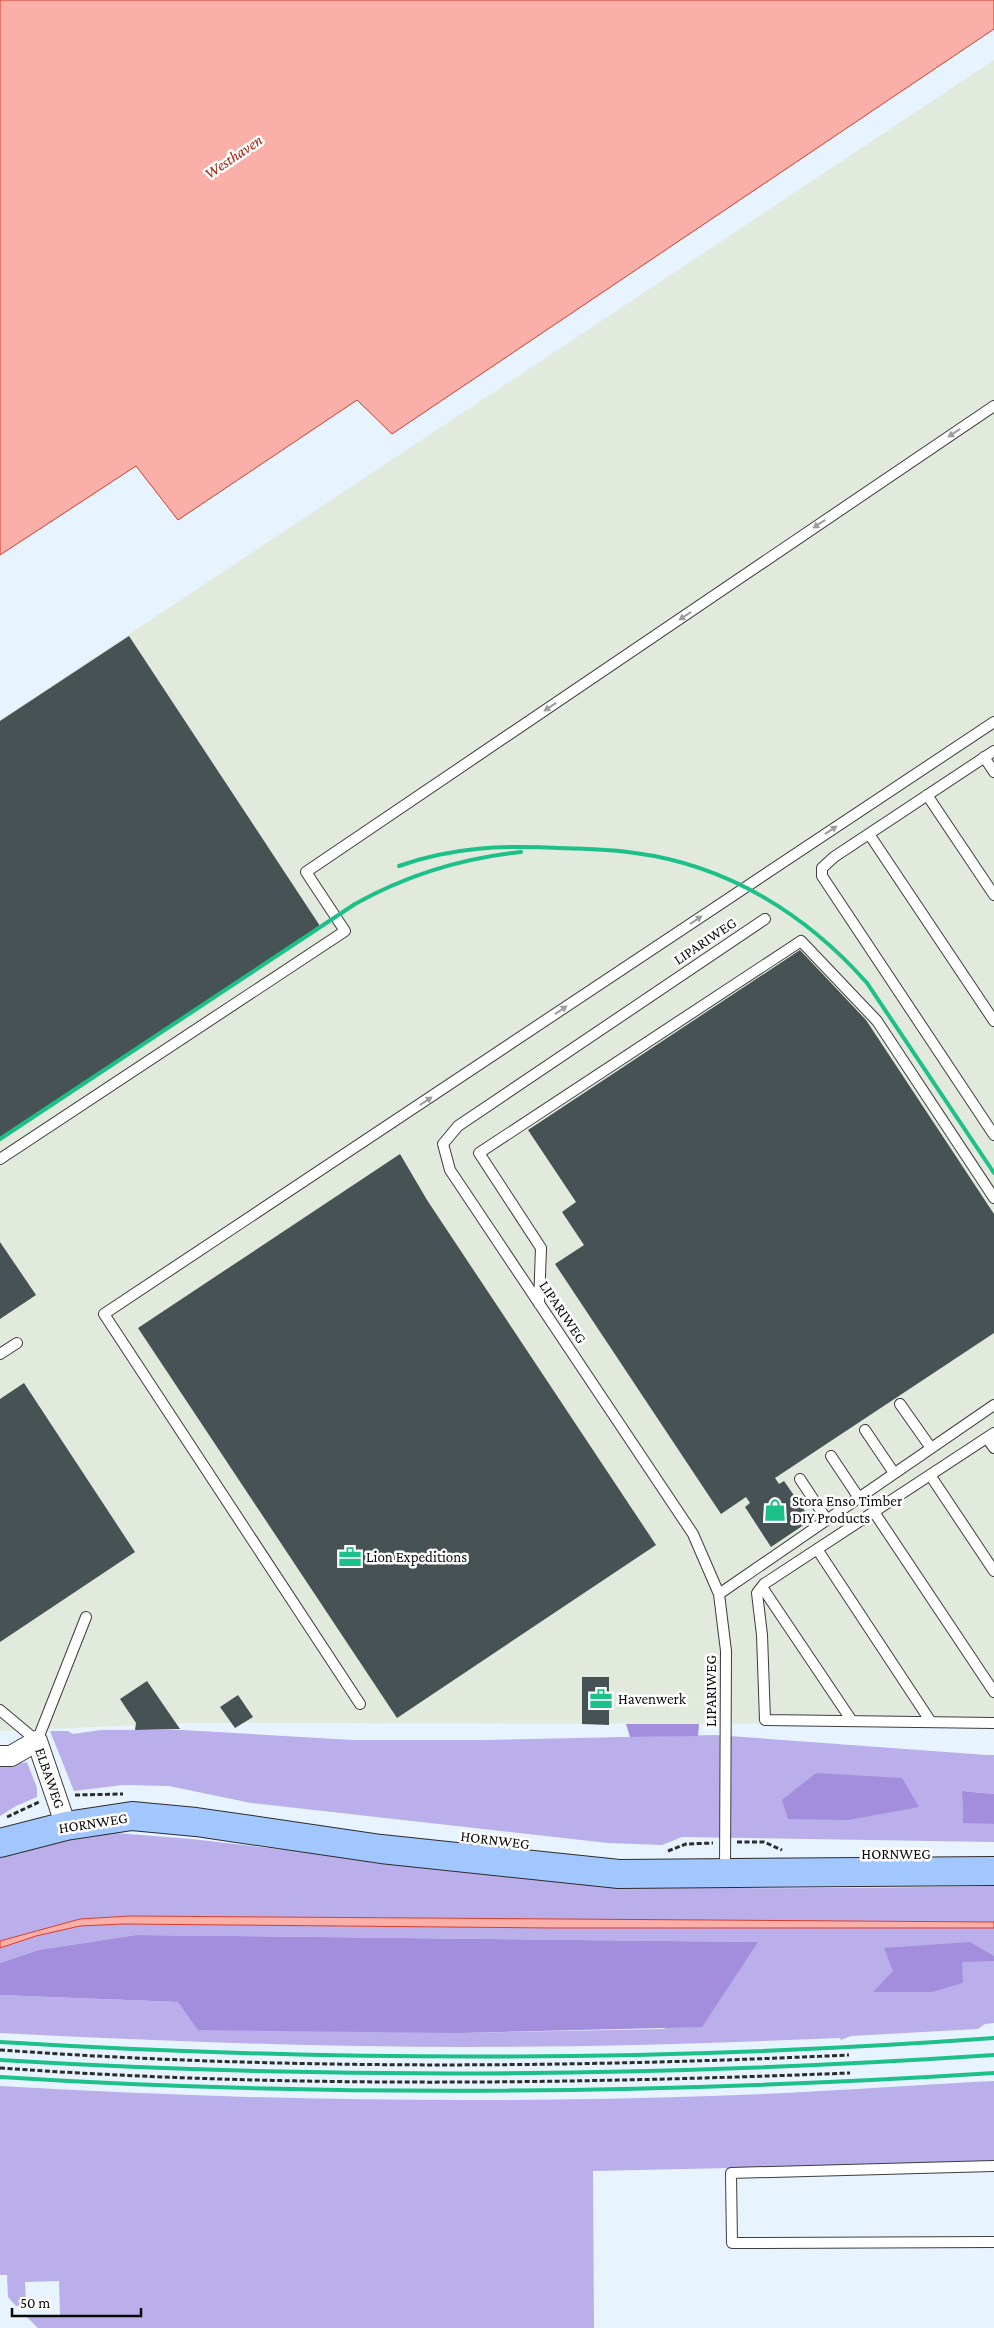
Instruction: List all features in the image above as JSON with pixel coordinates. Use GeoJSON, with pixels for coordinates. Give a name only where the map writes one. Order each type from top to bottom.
{"type":"FeatureCollection","features":[{"type":"Feature","properties":{"kind":"street","name":"ELBAWEG"},"geometry":{"type":"LineString","coordinates":[[0,1756],[11,1756],[37,1741],[66,1826]]}},
{"type":"Feature","properties":{"kind":"street","name":"HORNWEG"},"geometry":{"type":"LineString","coordinates":[[1,1831],[66,1826],[132,1816],[196,1822],[381,1849],[618,1874],[994,1872]]}},
{"type":"Feature","properties":{"kind":"lane"},"geometry":{"type":"LineString","coordinates":[[0,1159],[345,931],[306,872],[994,406]]}},
{"type":"Feature","properties":{"kind":"lane"},"geometry":{"type":"LineString","coordinates":[[360,1704],[104,1314],[994,722]]}},
{"type":"Feature","properties":{"kind":"lane"},"geometry":{"type":"LineString","coordinates":[[994,750],[822,868],[822,876],[994,1135]]}},
{"type":"Feature","properties":{"kind":"lane"},"geometry":{"type":"LineString","coordinates":[[984,757],[994,772]]}},
{"type":"Feature","properties":{"kind":"lane"},"geometry":{"type":"LineString","coordinates":[[927,795],[994,895]]}},
{"type":"Feature","properties":{"kind":"lane"},"geometry":{"type":"LineString","coordinates":[[869,834],[994,1020]]}},
{"type":"Feature","properties":{"kind":"lane","name":"LIPARIWEG"},"geometry":{"type":"LineString","coordinates":[[725,1873],[726,1651],[719,1594],[693,1534],[450,1170],[443,1144],[458,1126],[765,919]]}},
{"type":"Feature","properties":{"kind":"lane"},"geometry":{"type":"LineString","coordinates":[[539,1304],[541,1248],[479,1154],[801,940],[876,1021],[994,1198]]}},
{"type":"Feature","properties":{"kind":"lane"},"geometry":{"type":"LineString","coordinates":[[0,1354],[17,1343]]}},
{"type":"Feature","properties":{"kind":"lane"},"geometry":{"type":"LineString","coordinates":[[900,1404],[931,1448]]}},
{"type":"Feature","properties":{"kind":"lane"},"geometry":{"type":"LineString","coordinates":[[719,1594],[994,1405]]}},
{"type":"Feature","properties":{"kind":"lane"},"geometry":{"type":"LineString","coordinates":[[866,1430],[894,1473]]}},
{"type":"Feature","properties":{"kind":"lane"},"geometry":{"type":"LineString","coordinates":[[994,1448],[991,1435],[817,1549],[762,1587],[757,1593],[762,1635],[765,1720],[994,1723]]}},
{"type":"Feature","properties":{"kind":"lane"},"geometry":{"type":"LineString","coordinates":[[831,1456],[859,1498]]}},
{"type":"Feature","properties":{"kind":"lane"},"geometry":{"type":"LineString","coordinates":[[930,1475],[994,1571]]}},
{"type":"Feature","properties":{"kind":"lane"},"geometry":{"type":"LineString","coordinates":[[800,1479],[827,1520]]}},
{"type":"Feature","properties":{"kind":"lane"},"geometry":{"type":"LineString","coordinates":[[874,1512],[994,1692]]}},
{"type":"Feature","properties":{"kind":"lane"},"geometry":{"type":"LineString","coordinates":[[817,1549],[931,1722]]}},
{"type":"Feature","properties":{"kind":"lane"},"geometry":{"type":"LineString","coordinates":[[762,1587],[852,1721]]}},
{"type":"Feature","properties":{"kind":"lane"},"geometry":{"type":"LineString","coordinates":[[0,1710],[37,1741],[86,1617]]}},
{"type":"Feature","properties":{"kind":"lane"},"geometry":{"type":"LineString","coordinates":[[994,2166],[730,2173],[732,2243],[994,2242]]}},
{"type":"Feature","properties":{"kind":"path","name":"HORNWEG"},"geometry":{"type":"LineString","coordinates":[[1,1831],[28,1805],[56,1797],[90,1793],[128,1794]]}},
{"type":"Feature","properties":{"kind":"path"},"geometry":{"type":"LineString","coordinates":[[665,1852],[686,1844],[764,1842],[788,1853]]}},
{"type":"Feature","properties":{"kind":"path"},"geometry":{"type":"LineString","coordinates":[[0,2050],[140,2058],[397,2064],[602,2064],[849,2055]]}},
{"type":"Feature","properties":{"kind":"path"},"geometry":{"type":"LineString","coordinates":[[0,2068],[173,2077],[418,2082],[624,2080],[850,2072]]}},
{"type":"Feature","properties":{"kind":"shaded area"},"geometry":{"type":"Polygon","coordinates":[[[994,60],[994,1724],[185,1723],[0,1731],[0,720],[994,60]]]}},
{"type":"Feature","properties":{"kind":"shaded area"},"geometry":{"type":"Polygon","coordinates":[[[626,1724],[699,1724],[698,1736],[630,1737],[626,1724]]]}},
{"type":"Feature","properties":{"kind":"shaded area"},"geometry":{"type":"Polygon","coordinates":[[[101,1730],[183,1730],[353,1740],[486,1740],[715,1735],[994,1755],[994,1794],[962,1791],[963,1822],[994,1824],[994,1842],[682,1837],[662,1845],[608,1843],[251,1803],[169,1786],[123,1785],[74,1791],[50,1731],[68,1731],[73,1734],[101,1730]]]}},
{"type":"Feature","properties":{"kind":"shaded area"},"geometry":{"type":"Polygon","coordinates":[[[27,1762],[37,1788],[37,1797],[16,1806],[0,1816],[0,1767],[27,1762]]]}},
{"type":"Feature","properties":{"kind":"shaded area"},"geometry":{"type":"Polygon","coordinates":[[[816,1773],[902,1778],[919,1807],[849,1820],[788,1819],[782,1800],[816,1773]]]}},
{"type":"Feature","properties":{"kind":"shaded area"},"geometry":{"type":"Polygon","coordinates":[[[962,1791],[994,1794],[994,1824],[963,1823],[962,1791]]]}},
{"type":"Feature","properties":{"kind":"shaded area"},"geometry":{"type":"Polygon","coordinates":[[[116,1833],[192,1839],[565,1883],[726,1888],[994,1886],[994,1922],[129,1916],[80,1919],[0,1941],[0,1856],[75,1837],[116,1833]]]}},
{"type":"Feature","properties":{"kind":"shaded area"},"geometry":{"type":"Polygon","coordinates":[[[124,1924],[554,1928],[994,1928],[994,2023],[985,2024],[978,2029],[851,2036],[841,2040],[840,2038],[515,2047],[293,2045],[0,2033],[0,1995],[178,2002],[462,2033],[664,2029],[757,1942],[136,1935],[38,1950],[0,1963],[0,1948],[36,1936],[80,1926],[124,1924]]]}},
{"type":"Feature","properties":{"kind":"shaded area"},"geometry":{"type":"Polygon","coordinates":[[[136,1935],[758,1942],[702,2027],[462,2033],[198,2030],[178,2002],[0,1995],[0,1963],[38,1950],[136,1935]]]}},
{"type":"Feature","properties":{"kind":"shaded area"},"geometry":{"type":"Polygon","coordinates":[[[970,1942],[994,1956],[994,1961],[962,1962],[963,1983],[932,1992],[873,1992],[893,1971],[884,1948],[970,1942]]]}},
{"type":"Feature","properties":{"kind":"shaded area"},"geometry":{"type":"Polygon","coordinates":[[[994,2081],[994,2162],[593,2171],[594,2328],[38,2328],[26,2316],[60,2315],[59,2281],[25,2282],[26,2305],[16,2306],[8,2297],[7,2275],[0,2275],[0,2086],[177,2095],[533,2100],[747,2095],[994,2081]]]}},
{"type":"Feature","properties":{"kind":"water","name":"Westhaven"},"geometry":{"type":"Polygon","coordinates":[[[0,0],[994,0],[994,29],[392,434],[357,400],[178,520],[136,466],[0,555],[0,0]]]}},
{"type":"Feature","properties":{"kind":"water"},"geometry":{"type":"Polygon","coordinates":[[[129,1916],[994,1922],[994,1928],[554,1928],[124,1924],[80,1926],[36,1936],[0,1948],[0,1941],[80,1919],[129,1916]]]}},
{"type":"Feature","properties":{"kind":"building"},"geometry":{"type":"Polygon","coordinates":[[[129,636],[320,926],[0,1139],[0,721],[129,636]]]}},
{"type":"Feature","properties":{"kind":"building"},"geometry":{"type":"Polygon","coordinates":[[[800,950],[866,1020],[994,1214],[994,1333],[775,1478],[779,1484],[784,1481],[811,1520],[771,1547],[745,1507],[750,1503],[746,1497],[721,1514],[555,1264],[584,1245],[562,1212],[576,1202],[528,1130],[800,950]]]}},
{"type":"Feature","properties":{"kind":"building"},"geometry":{"type":"Polygon","coordinates":[[[400,1154],[427,1200],[656,1545],[397,1718],[138,1328],[400,1154]]]}},
{"type":"Feature","properties":{"kind":"building"},"geometry":{"type":"Polygon","coordinates":[[[0,1242],[36,1295],[0,1319],[0,1242]]]}},
{"type":"Feature","properties":{"kind":"building"},"geometry":{"type":"Polygon","coordinates":[[[24,1383],[135,1552],[0,1642],[0,1399],[24,1383]]]}},
{"type":"Feature","properties":{"kind":"building"},"geometry":{"type":"Polygon","coordinates":[[[582,1677],[609,1677],[609,1695],[612,1695],[613,1706],[609,1706],[609,1725],[582,1724],[582,1677]]]}},
{"type":"Feature","properties":{"kind":"building"},"geometry":{"type":"Polygon","coordinates":[[[147,1681],[180,1729],[135,1730],[136,1723],[120,1699],[147,1681]]]}},
{"type":"Feature","properties":{"kind":"building"},"geometry":{"type":"Polygon","coordinates":[[[238,1695],[253,1717],[235,1728],[220,1707],[238,1695]]]}},
{"type":"Feature","properties":{"kind":"railway"},"geometry":{"type":"LineString","coordinates":[[399,866],[458,851],[498,847],[597,849],[669,859],[733,881],[763,897],[818,935],[867,983],[994,1173]]}},
{"type":"Feature","properties":{"kind":"railway"},"geometry":{"type":"LineString","coordinates":[[0,1139],[355,904],[395,884],[435,869],[456,863],[521,852]]}},
{"type":"Feature","properties":{"kind":"railway"},"geometry":{"type":"LineString","coordinates":[[0,2042],[124,2049],[249,2053],[497,2056],[746,2052],[994,2038]]}},
{"type":"Feature","properties":{"kind":"railway"},"geometry":{"type":"LineString","coordinates":[[0,2060],[248,2071],[497,2073],[746,2068],[994,2055]]}},
{"type":"Feature","properties":{"kind":"railway"},"geometry":{"type":"LineString","coordinates":[[0,2077],[248,2088],[497,2091],[746,2085],[994,2073]]}},
{"type":"Feature","properties":{"kind":"place","name":"Stora Enso Timber DIY Products"},"geometry":{"type":"Point","coordinates":[775,1510]}},
{"type":"Feature","properties":{"kind":"place","name":"Lion Expeditions"},"geometry":{"type":"Point","coordinates":[350,1557]}},
{"type":"Feature","properties":{"kind":"place","name":"Havenwerk"},"geometry":{"type":"Point","coordinates":[601,1699]}}]}
